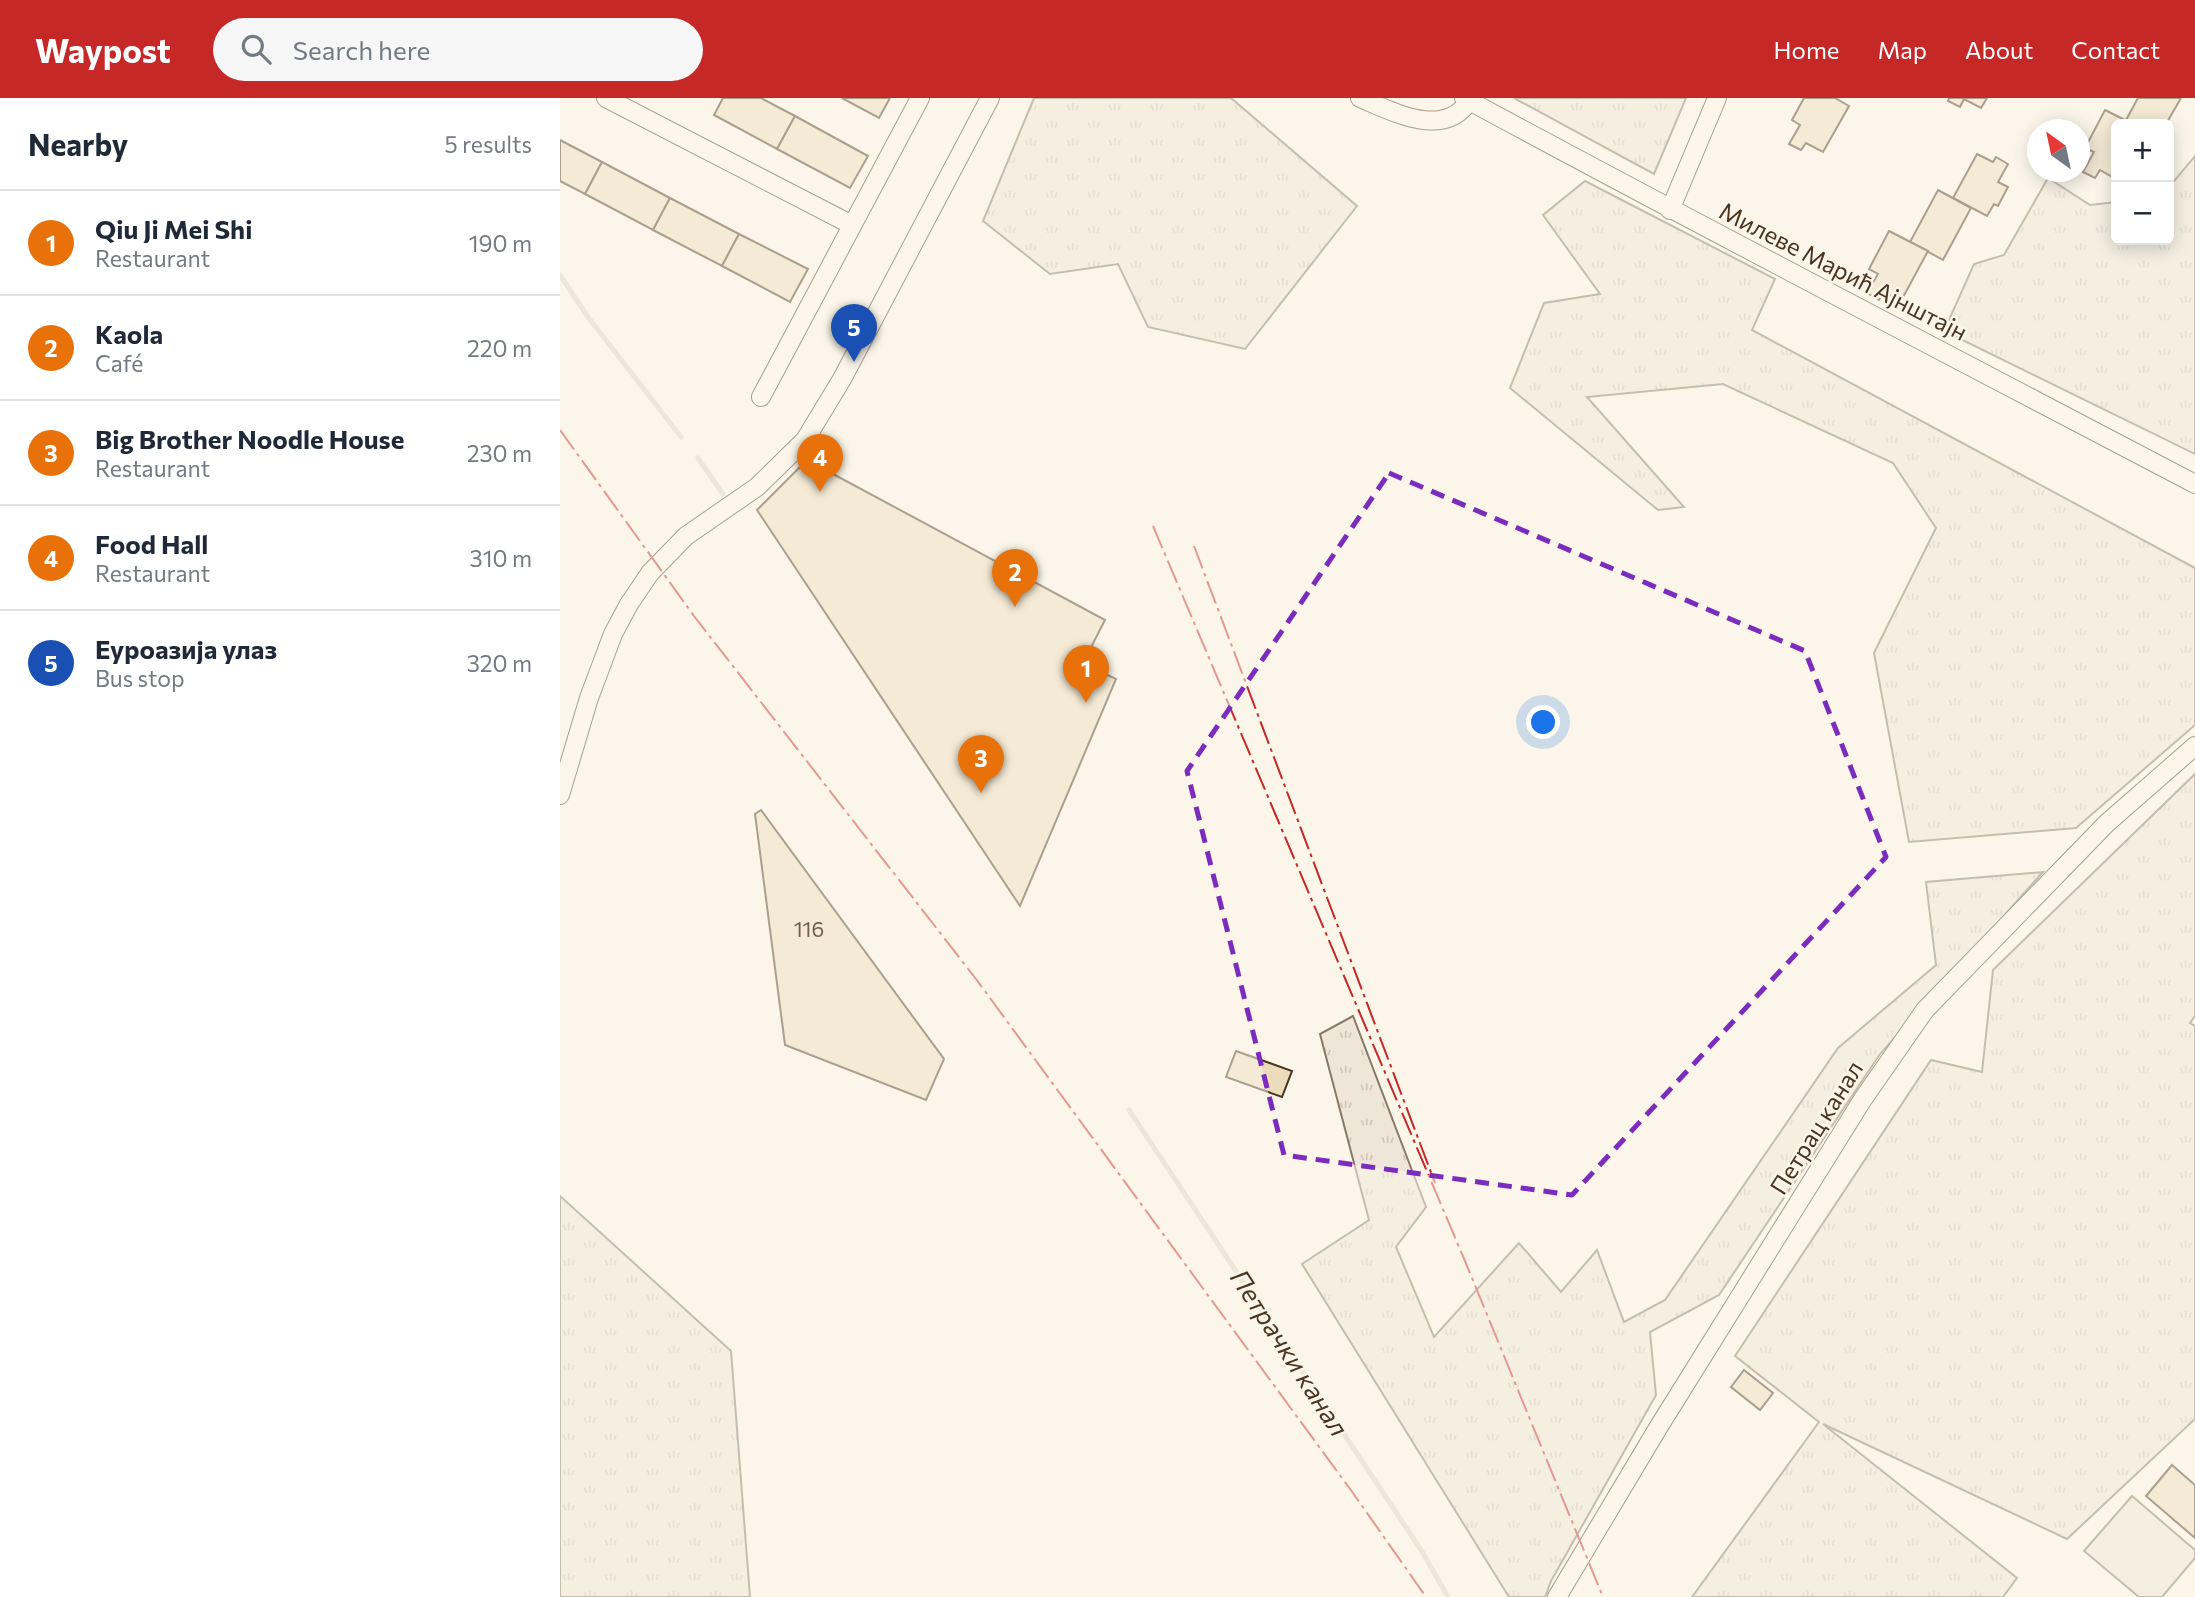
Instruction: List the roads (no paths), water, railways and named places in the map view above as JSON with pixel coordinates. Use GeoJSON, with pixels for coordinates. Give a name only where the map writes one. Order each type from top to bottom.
{"type":"FeatureCollection","features":[{"type":"Feature","properties":{"kind":"street"},"geometry":{"type":"LineString","coordinates":[[606,98],[852,226]]}},
{"type":"Feature","properties":{"kind":"street"},"geometry":{"type":"LineString","coordinates":[[761,397],[919,98]]}},
{"type":"Feature","properties":{"kind":"street"},"geometry":{"type":"LineString","coordinates":[[560,794],[589,698],[613,634],[629,604],[650,573],[686,536],[757,487],[805,440],[842,379],[990,98]]}},
{"type":"Feature","properties":{"kind":"street"},"geometry":{"type":"LineString","coordinates":[[1360,98],[1421,120],[1442,121],[1450,118],[1448,98]]}},
{"type":"Feature","properties":{"kind":"street"},"geometry":{"type":"LineString","coordinates":[[1670,210],[1717,98]]}},
{"type":"Feature","properties":{"kind":"street","name":"Милеве Марић Ајнштајн"},"geometry":{"type":"LineString","coordinates":[[1450,118],[1468,99],[1670,210],[2195,484]]}},
{"type":"Feature","properties":{"kind":"street","name":"Петрац канал"},"geometry":{"type":"LineString","coordinates":[[1557,1597],[1651,1439],[1863,1098],[1925,1010],[2108,823],[2195,746]]}},
{"type":"Feature","properties":{"kind":"waterway","name":"Петрачки канал"},"geometry":{"type":"LineString","coordinates":[[560,275],[588,317],[681,437]]}},
{"type":"Feature","properties":{"kind":"waterway","name":"Петрачки канал"},"geometry":{"type":"LineString","coordinates":[[698,458],[723,494]]}},
{"type":"Feature","properties":{"kind":"waterway","name":"Петрачки канал"},"geometry":{"type":"LineString","coordinates":[[1129,1110],[1423,1553],[1448,1597]]}},
{"type":"Feature","properties":{"kind":"place","name":"Еуроазија улаз"},"geometry":{"type":"Point","coordinates":[854,362]}},
{"type":"Feature","properties":{"kind":"place","name":"Food Hall"},"geometry":{"type":"Point","coordinates":[820,492]}},
{"type":"Feature","properties":{"kind":"place","name":"Kaola"},"geometry":{"type":"Point","coordinates":[1015,607]}},
{"type":"Feature","properties":{"kind":"place","name":"Qiu Ji Mei Shi"},"geometry":{"type":"Point","coordinates":[1086,703]}},
{"type":"Feature","properties":{"kind":"place","name":"Big Brother Noodle House"},"geometry":{"type":"Point","coordinates":[981,793]}}]}
